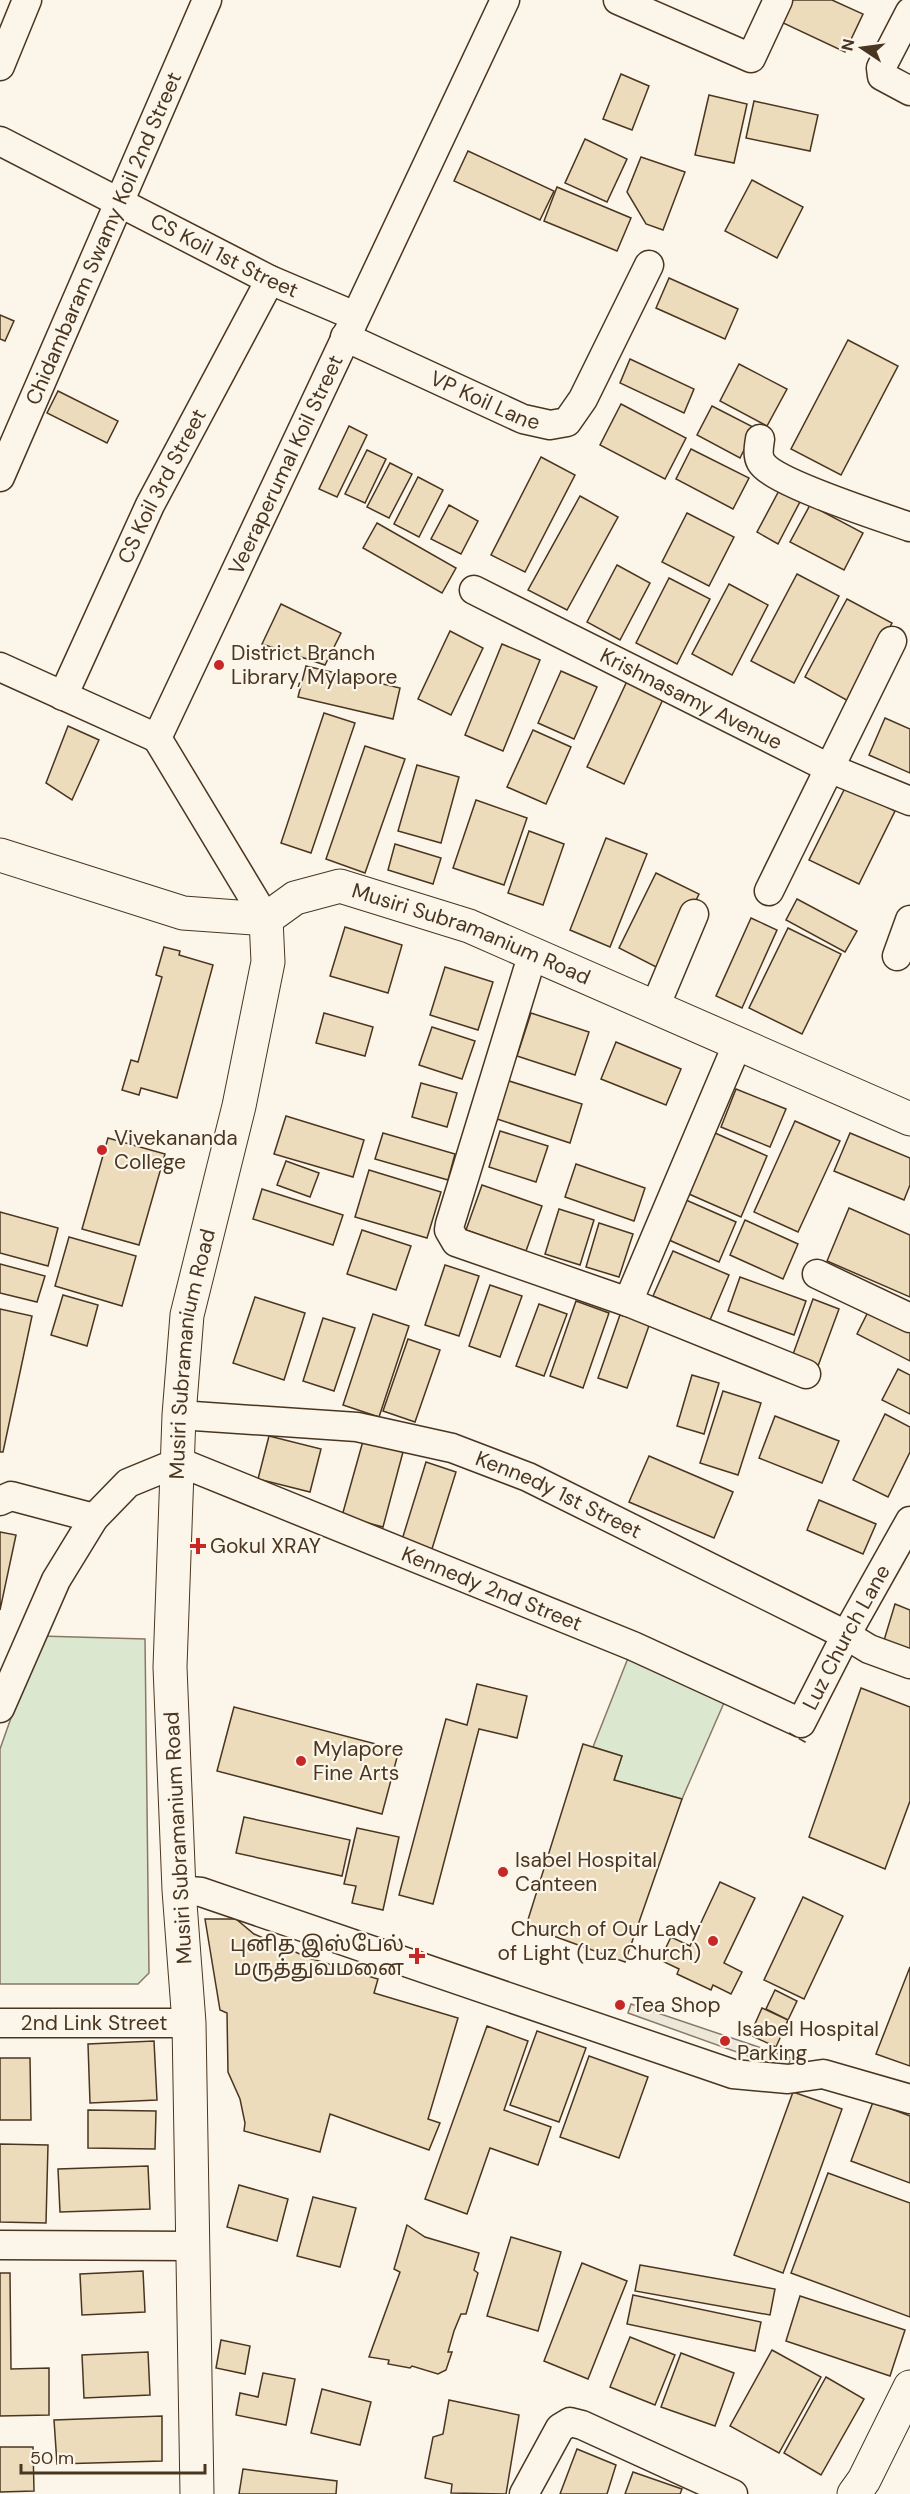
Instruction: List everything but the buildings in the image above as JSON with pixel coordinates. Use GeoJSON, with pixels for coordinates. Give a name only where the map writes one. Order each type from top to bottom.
{"type":"FeatureCollection","features":[{"type":"Feature","properties":{"kind":"main road"},"geometry":{"type":"LineString","coordinates":[[0,855],[183,913],[266,919]]}},
{"type":"Feature","properties":{"kind":"main road","name":"Musiri Subramanium Road"},"geometry":{"type":"LineString","coordinates":[[197,2494],[189,2023],[179,1890],[170,1667],[179,1414],[187,1315],[239,1106],[264,986],[268,962],[266,919],[295,898],[340,886],[469,926],[910,1119]]}},
{"type":"Feature","properties":{"kind":"main road"},"geometry":{"type":"LineString","coordinates":[[854,2494],[910,2387]]}},
{"type":"Feature","properties":{"kind":"street"},"geometry":{"type":"LineString","coordinates":[[0,66],[27,0]]}},
{"type":"Feature","properties":{"kind":"street","name":"Chidambaram Swamy Koil 2nd Street"},"geometry":{"type":"LineString","coordinates":[[0,477],[207,0]]}},
{"type":"Feature","properties":{"kind":"street","name":"Veeraperumal Koil Street"},"geometry":{"type":"LineString","coordinates":[[156,738],[505,0]]}},
{"type":"Feature","properties":{"kind":"street"},"geometry":{"type":"LineString","coordinates":[[618,0],[751,58],[778,0]]}},
{"type":"Feature","properties":{"kind":"street"},"geometry":{"type":"LineString","coordinates":[[910,12],[882,68],[882,76],[910,91]]}},
{"type":"Feature","properties":{"kind":"street","name":"CS Koil 1st Street"},"geometry":{"type":"LineString","coordinates":[[0,141],[270,280],[350,326]]}},
{"type":"Feature","properties":{"kind":"street","name":"VP Koil Lane"},"geometry":{"type":"LineString","coordinates":[[350,326],[523,419],[550,425],[567,422],[583,399],[649,265]]}},
{"type":"Feature","properties":{"kind":"street","name":"CS Koil 3rd Street"},"geometry":{"type":"LineString","coordinates":[[63,696],[150,505],[270,280]]}},
{"type":"Feature","properties":{"kind":"street"},"geometry":{"type":"LineString","coordinates":[[760,439],[758,452],[761,463],[774,473],[853,508],[910,527]]}},
{"type":"Feature","properties":{"kind":"street","name":"Krishnasamy Avenue"},"geometry":{"type":"LineString","coordinates":[[474,590],[829,768],[910,801]]}},
{"type":"Feature","properties":{"kind":"street"},"geometry":{"type":"LineString","coordinates":[[769,891],[892,641]]}},
{"type":"Feature","properties":{"kind":"street"},"geometry":{"type":"LineString","coordinates":[[0,667],[156,738],[266,919]]}},
{"type":"Feature","properties":{"kind":"street"},"geometry":{"type":"LineString","coordinates":[[655,1007],[694,914]]}},
{"type":"Feature","properties":{"kind":"street"},"geometry":{"type":"LineString","coordinates":[[897,956],[910,921]]}},
{"type":"Feature","properties":{"kind":"street"},"geometry":{"type":"LineString","coordinates":[[533,953],[449,1230],[456,1242],[628,1302],[806,1374]]}},
{"type":"Feature","properties":{"kind":"street"},"geometry":{"type":"LineString","coordinates":[[628,1302],[737,1045]]}},
{"type":"Feature","properties":{"kind":"street"},"geometry":{"type":"LineString","coordinates":[[817,1274],[910,1318]]}},
{"type":"Feature","properties":{"kind":"street","name":"Kennedy 1st Street"},"geometry":{"type":"LineString","coordinates":[[179,1414],[357,1426],[452,1448],[528,1477],[846,1635],[870,1650],[910,1664]]}},
{"type":"Feature","properties":{"kind":"street"},"geometry":{"type":"LineString","coordinates":[[3,1693],[56,1580],[94,1518],[128,1483],[179,1462]]}},
{"type":"Feature","properties":{"kind":"street","name":"Kennedy 2nd Street"},"geometry":{"type":"LineString","coordinates":[[179,1462],[633,1646],[801,1723]]}},
{"type":"Feature","properties":{"kind":"street"},"geometry":{"type":"LineString","coordinates":[[0,1501],[11,1496],[94,1518]]}},
{"type":"Feature","properties":{"kind":"street","name":"Luz Church Lane"},"geometry":{"type":"LineString","coordinates":[[801,1723],[846,1635],[910,1521]]}},
{"type":"Feature","properties":{"kind":"street"},"geometry":{"type":"LineString","coordinates":[[179,1890],[201,1892],[733,2074],[788,2079],[823,2074],[910,2099]]}},
{"type":"Feature","properties":{"kind":"street","name":"2nd Link Street"},"geometry":{"type":"LineString","coordinates":[[0,2023],[189,2023]]}},
{"type":"Feature","properties":{"kind":"street"},"geometry":{"type":"LineString","coordinates":[[0,2245],[192,2246]]}},
{"type":"Feature","properties":{"kind":"street"},"geometry":{"type":"LineString","coordinates":[[524,2494],[560,2428],[570,2422],[582,2425],[733,2494]]}},
{"type":"Feature","properties":{"kind":"green space"},"geometry":{"type":"Polygon","coordinates":[[[40,1636],[145,1639],[149,1973],[138,1984],[0,1984],[0,1749],[40,1636]]]}},
{"type":"Feature","properties":{"kind":"green space"},"geometry":{"type":"Polygon","coordinates":[[[630,1653],[727,1696],[682,1799],[614,1780],[622,1756],[593,1747],[630,1653]]]}},
{"type":"Feature","properties":{"kind":"shaded area","name":"Isabel Hospital Parking"},"geometry":{"type":"Polygon","coordinates":[[[631,2004],[791,2058],[787,2070],[628,2013],[631,2004]]]}},
{"type":"Feature","properties":{"kind":"fence"},"geometry":{"type":"LineString","coordinates":[[789,1733],[807,1743]]}},
{"type":"Feature","properties":{"kind":"place","name":"District Branch Library, Mylapore"},"geometry":{"type":"Point","coordinates":[219,665]}},
{"type":"Feature","properties":{"kind":"place","name":"Vivekananda College"},"geometry":{"type":"Point","coordinates":[102,1150]}},
{"type":"Feature","properties":{"kind":"place","name":"Gokul XRAY"},"geometry":{"type":"Point","coordinates":[198,1546]}},
{"type":"Feature","properties":{"kind":"place","name":"Mylapore Fine Arts"},"geometry":{"type":"Point","coordinates":[301,1761]}},
{"type":"Feature","properties":{"kind":"place","name":"Isabel Hospital Canteen"},"geometry":{"type":"Point","coordinates":[503,1872]}},
{"type":"Feature","properties":{"kind":"place","name":"Church of Our Lady of Light (Luz Church)"},"geometry":{"type":"Point","coordinates":[713,1941]}},
{"type":"Feature","properties":{"kind":"place","name":"புனித இஸ்பேல் மருத்துவமனை"},"geometry":{"type":"Point","coordinates":[417,1956]}},
{"type":"Feature","properties":{"kind":"place","name":"Tea Shop"},"geometry":{"type":"Point","coordinates":[620,2005]}},
{"type":"Feature","properties":{"kind":"place","name":"Isabel Hospital Parking"},"geometry":{"type":"Point","coordinates":[725,2041]}}]}
